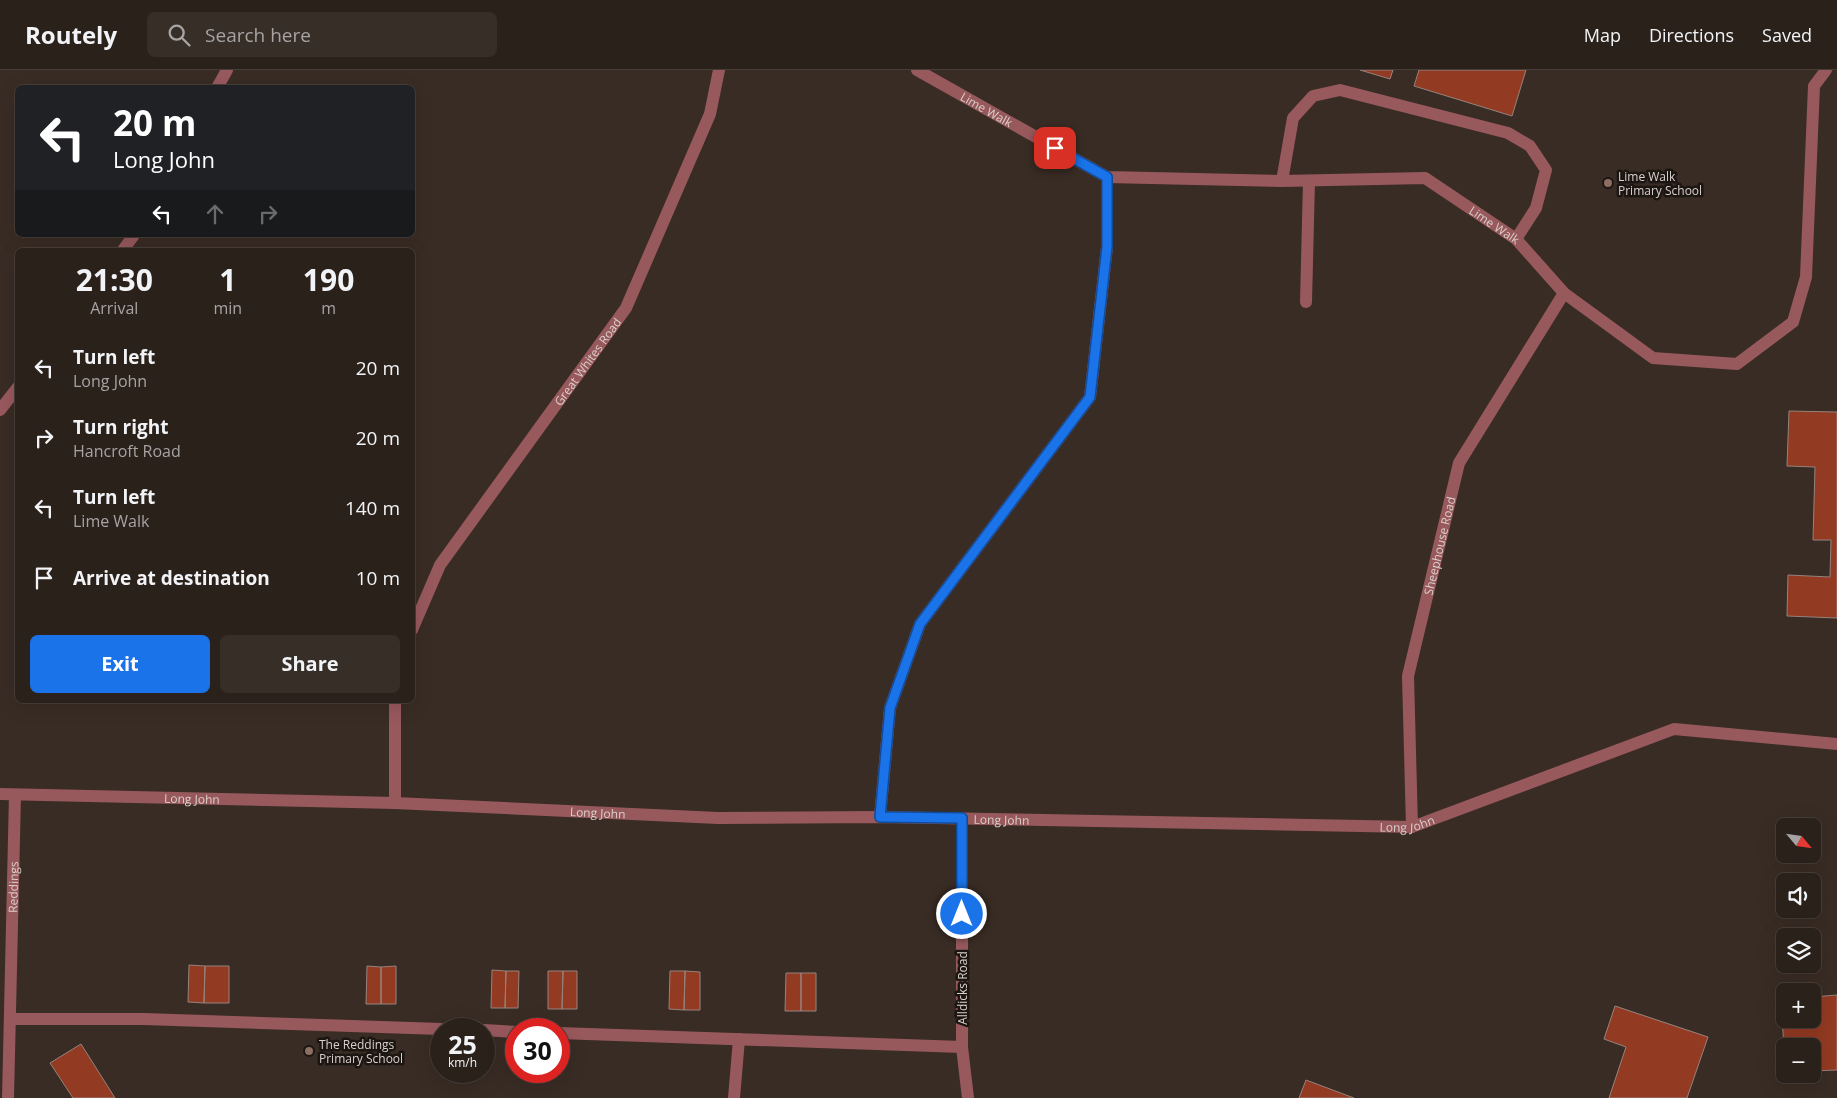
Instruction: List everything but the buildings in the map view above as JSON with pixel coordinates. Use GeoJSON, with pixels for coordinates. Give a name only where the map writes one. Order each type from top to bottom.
{"type":"FeatureCollection","features":[{"type":"Feature","properties":{"kind":"street"},"geometry":{"type":"LineString","coordinates":[[220,85],[227,70]]}},
{"type":"Feature","properties":{"kind":"street","name":"Great Whites Road"},"geometry":{"type":"LineString","coordinates":[[415,623],[440,565],[626,308],[710,114],[719,70]]}},
{"type":"Feature","properties":{"kind":"street","name":"Lime Walk"},"geometry":{"type":"LineString","coordinates":[[917,70],[1107,177],[1282,181],[1425,178],[1516,239],[1564,292],[1653,358],[1737,364],[1793,322],[1806,277],[1814,86],[1826,70]]}},
{"type":"Feature","properties":{"kind":"street"},"geometry":{"type":"LineString","coordinates":[[1282,181],[1293,118],[1313,96],[1340,90],[1508,133],[1530,146],[1546,170],[1536,208],[1516,239]]}},
{"type":"Feature","properties":{"kind":"street"},"geometry":{"type":"LineString","coordinates":[[880,817],[890,708],[920,624],[1090,397],[1107,247],[1107,177]]}},
{"type":"Feature","properties":{"kind":"street"},"geometry":{"type":"LineString","coordinates":[[1306,302],[1309,180]]}},
{"type":"Feature","properties":{"kind":"street"},"geometry":{"type":"LineString","coordinates":[[124,248],[133,237]]}},
{"type":"Feature","properties":{"kind":"street","name":"Sheephouse Road"},"geometry":{"type":"LineString","coordinates":[[1412,827],[1408,676],[1459,464],[1564,292]]}},
{"type":"Feature","properties":{"kind":"street"},"geometry":{"type":"LineString","coordinates":[[0,410],[15,391]]}},
{"type":"Feature","properties":{"kind":"street"},"geometry":{"type":"LineString","coordinates":[[395,703],[395,803]]}},
{"type":"Feature","properties":{"kind":"street","name":"Long John"},"geometry":{"type":"LineString","coordinates":[[0,794],[395,803],[718,818],[962,818],[1412,827],[1674,729],[1837,744]]}},
{"type":"Feature","properties":{"kind":"street","name":"Reddings"},"geometry":{"type":"LineString","coordinates":[[8,1098],[11,1019],[5,1002],[14,795]]}},
{"type":"Feature","properties":{"kind":"street","name":"Alldicks Road"},"geometry":{"type":"LineString","coordinates":[[962,818],[962,1047],[968,1098]]}},
{"type":"Feature","properties":{"kind":"street"},"geometry":{"type":"LineString","coordinates":[[11,1019],[144,1018],[430,1029]]}},
{"type":"Feature","properties":{"kind":"street"},"geometry":{"type":"LineString","coordinates":[[570,1033],[962,1047]]}},
{"type":"Feature","properties":{"kind":"street"},"geometry":{"type":"LineString","coordinates":[[734,1098],[739,1039]]}},
{"type":"Feature","properties":{"kind":"place","name":"Lime Walk Primary School"},"geometry":{"type":"Point","coordinates":[1608,183]}},
{"type":"Feature","properties":{"kind":"place","name":"The Reddings Primary School"},"geometry":{"type":"Point","coordinates":[309,1051]}},
{"type":"Feature","properties":{"kind":"route"},"geometry":{"type":"LineString","coordinates":[[962,914],[962,818],[880,817],[890,708],[920,624],[1090,397],[1107,247],[1107,177],[1055,148]]}}]}
